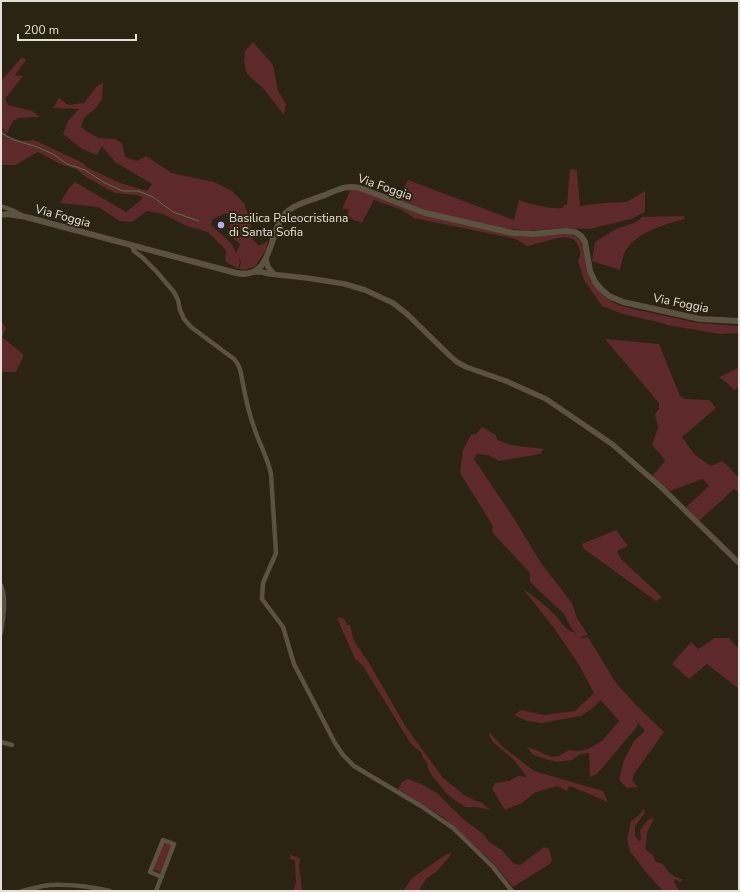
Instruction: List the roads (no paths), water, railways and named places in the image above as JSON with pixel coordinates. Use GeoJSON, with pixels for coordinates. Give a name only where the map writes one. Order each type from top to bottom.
{"type":"FeatureCollection","features":[{"type":"Feature","properties":{"kind":"main road","name":"Via Foggia"},"geometry":{"type":"LineString","coordinates":[[1,215],[8,214],[26,217],[236,273],[245,274],[254,272],[266,259],[279,223],[286,212],[297,206],[348,186],[356,186],[426,213],[513,233],[533,234],[569,231],[575,232],[581,236],[585,242],[590,270],[594,279],[603,291],[614,299],[700,319],[739,321]]}},
{"type":"Feature","properties":{"kind":"street"},"geometry":{"type":"LineString","coordinates":[[1,206],[26,217]]}},
{"type":"Feature","properties":{"kind":"street"},"geometry":{"type":"LineString","coordinates":[[133,246],[132,249],[156,271],[174,292],[184,319],[191,327],[234,359],[238,364],[247,405],[271,474],[276,553],[263,583],[262,599],[283,627],[294,664],[335,743],[343,755],[354,766],[421,806],[453,828],[492,866],[512,891]]}},
{"type":"Feature","properties":{"kind":"street"},"geometry":{"type":"LineString","coordinates":[[266,259],[266,270]]}},
{"type":"Feature","properties":{"kind":"street"},"geometry":{"type":"LineString","coordinates":[[262,265],[266,266],[266,270]]}},
{"type":"Feature","properties":{"kind":"street"},"geometry":{"type":"LineString","coordinates":[[254,272],[266,270],[275,274],[345,284],[365,290],[392,303],[407,314],[457,362],[466,367],[506,381],[546,399],[612,444],[662,488],[739,563]]}},
{"type":"Feature","properties":{"kind":"street"},"geometry":{"type":"LineString","coordinates":[[1,585],[3,591],[4,608],[1,633]]}},
{"type":"Feature","properties":{"kind":"street"},"geometry":{"type":"LineString","coordinates":[[1,742],[12,745]]}},
{"type":"Feature","properties":{"kind":"street"},"geometry":{"type":"LineString","coordinates":[[156,891],[162,877],[174,844],[163,840],[150,872],[162,877]]}},
{"type":"Feature","properties":{"kind":"street"},"geometry":{"type":"LineString","coordinates":[[22,891],[42,889],[49,885],[67,885],[110,891]]}},
{"type":"Feature","properties":{"kind":"waterway"},"geometry":{"type":"LineString","coordinates":[[1,133],[14,140],[53,154],[67,164],[85,170],[105,183],[123,191],[138,191],[153,197],[173,212],[199,221]]}},
{"type":"Feature","properties":{"kind":"place","name":"Basilica Paleocristiana di Santa Sofia"},"geometry":{"type":"Point","coordinates":[221,225]}}]}
